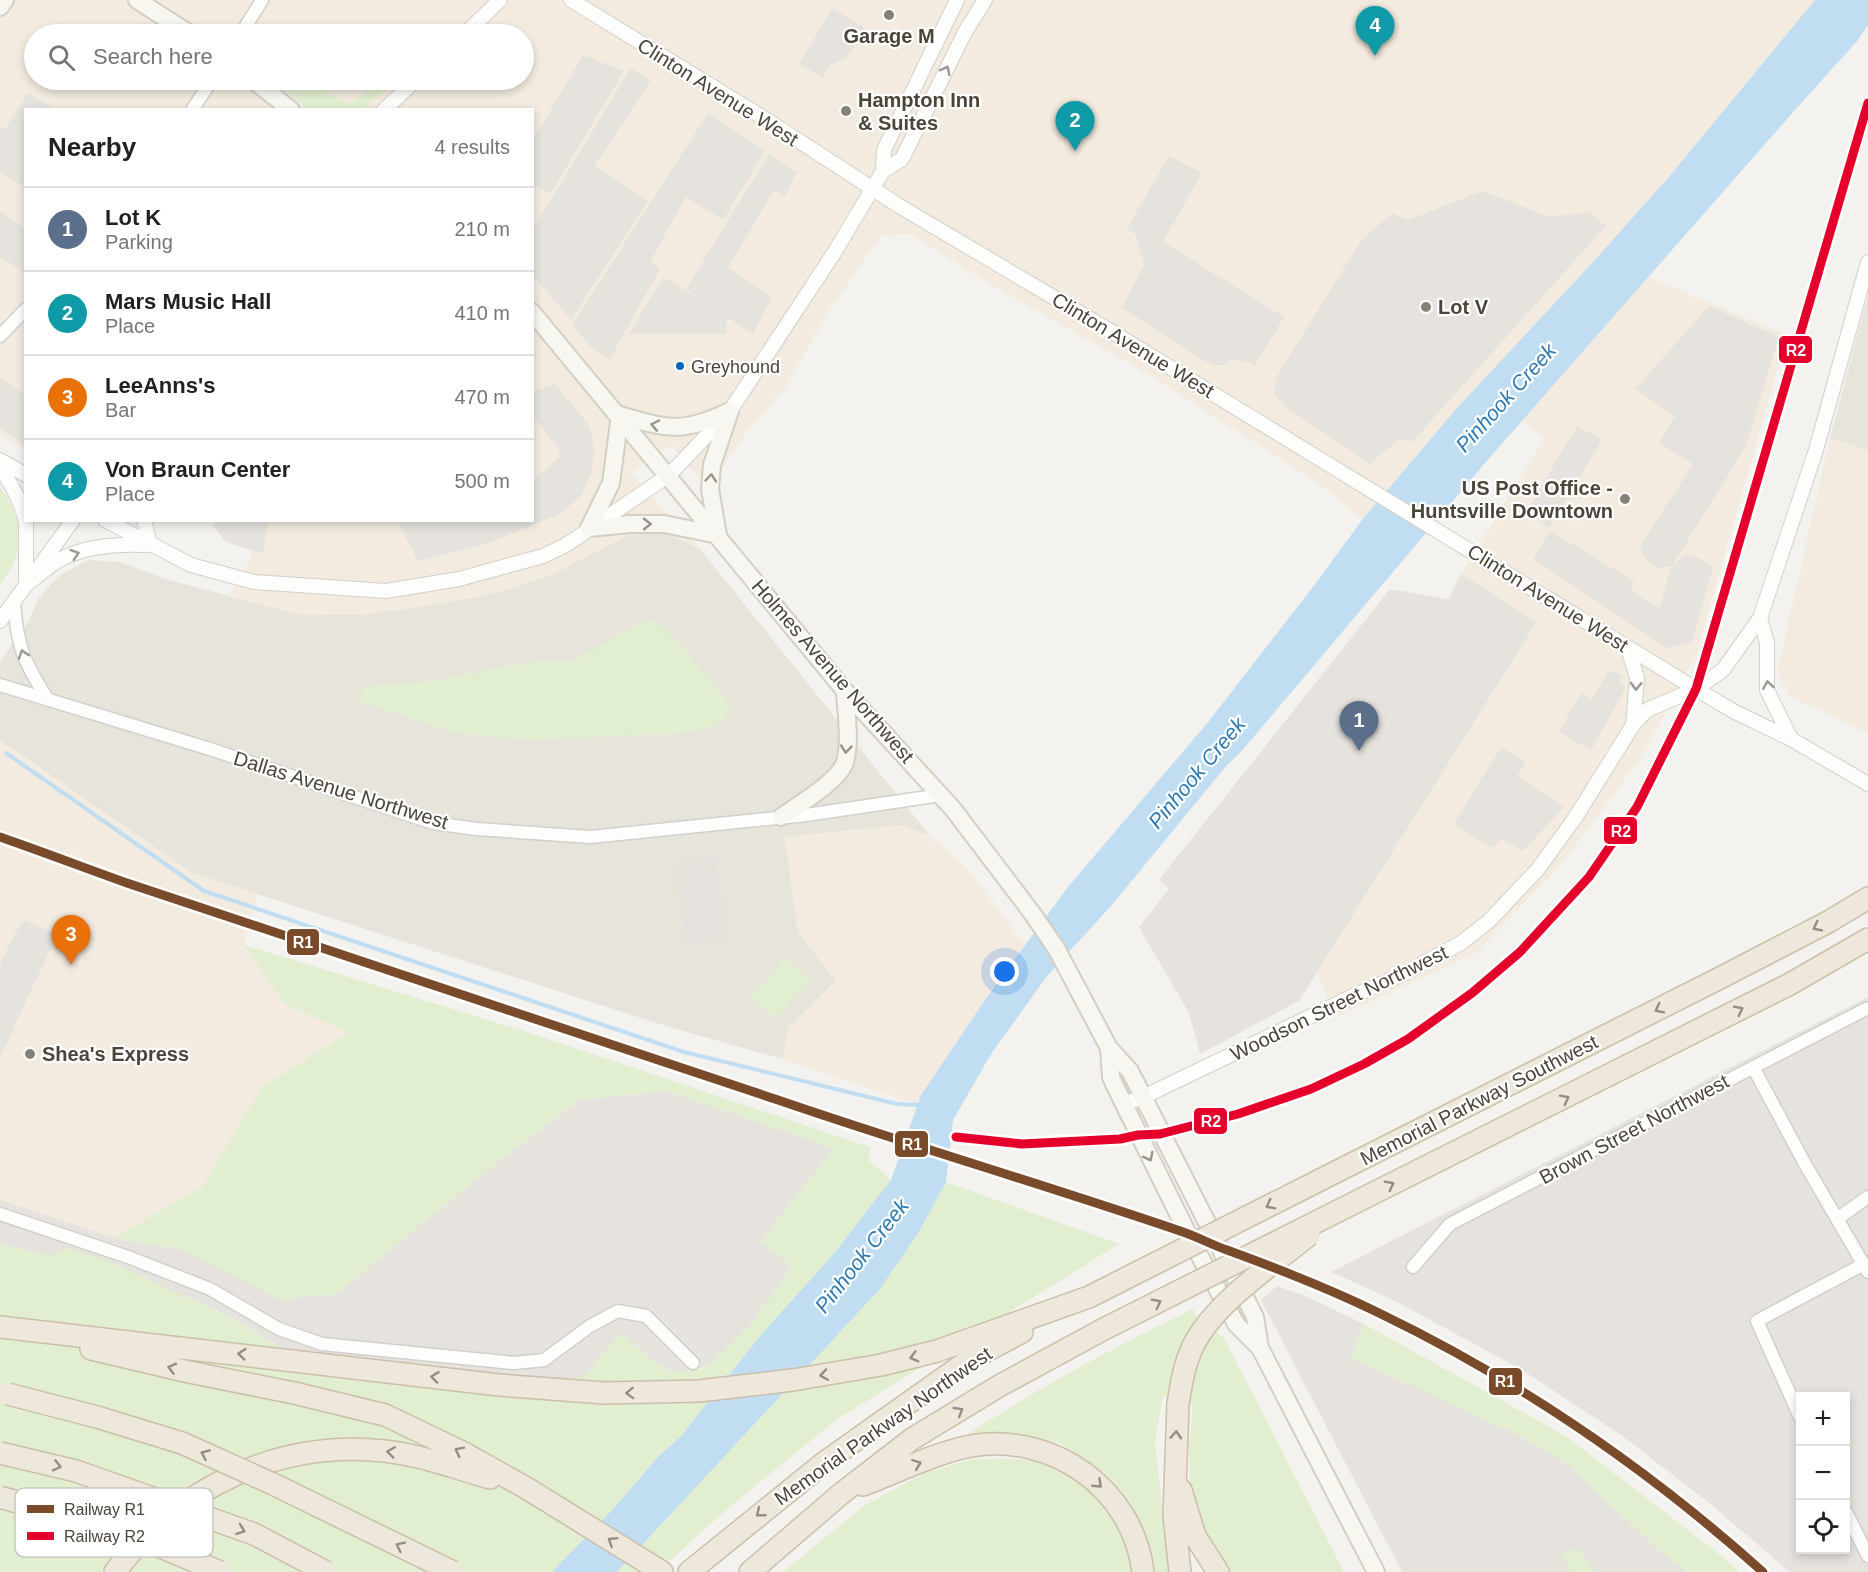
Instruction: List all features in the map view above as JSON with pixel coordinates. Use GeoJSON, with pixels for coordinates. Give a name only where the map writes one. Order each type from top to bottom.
{"type":"FeatureCollection","features":[{"type":"Feature","properties":{"kind":"highway","name":"Memorial Parkway Southwest"},"geometry":{"type":"LineString","coordinates":[[1089,1298],[1828,922],[1868,898]]}},
{"type":"Feature","properties":{"kind":"highway","name":"Memorial Parkway Southwest"},"geometry":{"type":"LineString","coordinates":[[1104,1329],[1560,1102],[1790,984],[1868,939]]}},
{"type":"Feature","properties":{"kind":"highway"},"geometry":{"type":"LineString","coordinates":[[1180,1572],[1174,1515],[1178,1404],[1184,1372],[1193,1346],[1212,1320],[1234,1297],[1338,1211]]}},
{"type":"Feature","properties":{"kind":"highway"},"geometry":{"type":"LineString","coordinates":[[0,1328],[499,1385],[604,1394],[699,1391],[793,1380],[881,1365],[937,1351],[1089,1298]]}},
{"type":"Feature","properties":{"kind":"highway","name":"Memorial Parkway Northwest"},"geometry":{"type":"LineString","coordinates":[[689,1572],[825,1462],[969,1360],[1089,1298]]}},
{"type":"Feature","properties":{"kind":"highway"},"geometry":{"type":"LineString","coordinates":[[0,1328],[385,1415],[462,1452],[528,1489],[662,1572]]}},
{"type":"Feature","properties":{"kind":"highway","name":"Memorial Parkway Northwest"},"geometry":{"type":"LineString","coordinates":[[750,1572],[843,1493],[912,1439],[999,1386],[1104,1329]]}},
{"type":"Feature","properties":{"kind":"highway"},"geometry":{"type":"LineString","coordinates":[[2,1393],[97,1417],[182,1443],[273,1484],[453,1572]]}},
{"type":"Feature","properties":{"kind":"highway"},"geometry":{"type":"LineString","coordinates":[[843,1493],[969,1446],[1003,1444],[1036,1449],[1074,1465],[1106,1491],[1133,1533],[1143,1572]]}},
{"type":"Feature","properties":{"kind":"highway"},"geometry":{"type":"LineString","coordinates":[[208,1488],[261,1464],[307,1453],[337,1449],[362,1449],[410,1455],[528,1489]]}},
{"type":"Feature","properties":{"kind":"highway"},"geometry":{"type":"LineString","coordinates":[[0,1453],[76,1471],[124,1488]]}},
{"type":"Feature","properties":{"kind":"highway"},"geometry":{"type":"LineString","coordinates":[[1175,1466],[1195,1536],[1218,1572]]}},
{"type":"Feature","properties":{"kind":"highway"},"geometry":{"type":"LineString","coordinates":[[0,1497],[15,1501]]}},
{"type":"Feature","properties":{"kind":"highway"},"geometry":{"type":"LineString","coordinates":[[213,1519],[254,1534],[326,1572]]}},
{"type":"Feature","properties":{"kind":"highway"},"geometry":{"type":"LineString","coordinates":[[115,1572],[128,1557]]}},
{"type":"Feature","properties":{"kind":"highway"},"geometry":{"type":"LineString","coordinates":[[184,1557],[220,1572]]}},
{"type":"Feature","properties":{"kind":"main road"},"geometry":{"type":"LineString","coordinates":[[0,8],[5,0]]}},
{"type":"Feature","properties":{"kind":"main road"},"geometry":{"type":"LineString","coordinates":[[137,0],[174,24]]}},
{"type":"Feature","properties":{"kind":"main road"},"geometry":{"type":"LineString","coordinates":[[266,90],[288,108]]}},
{"type":"Feature","properties":{"kind":"main road","name":"Holmes Avenue Northwest"},"geometry":{"type":"LineString","coordinates":[[534,314],[620,415],[845,690],[941,795],[1032,912],[1056,948],[1109,1048],[1130,1071],[1255,1317],[1260,1348]]}},
{"type":"Feature","properties":{"kind":"main road"},"geometry":{"type":"LineString","coordinates":[[589,528],[612,483],[620,415],[670,428],[701,424],[730,411]]}},
{"type":"Feature","properties":{"kind":"main road"},"geometry":{"type":"LineString","coordinates":[[589,528],[630,524],[664,525],[718,536],[710,489],[711,475],[712,465],[730,411]]}},
{"type":"Feature","properties":{"kind":"main road"},"geometry":{"type":"LineString","coordinates":[[781,817],[828,784],[844,764],[848,734],[845,690]]}},
{"type":"Feature","properties":{"kind":"main road","name":"Holmes Avenue Northwest"},"geometry":{"type":"LineString","coordinates":[[1109,1048],[1111,1077],[1188,1234],[1236,1324],[1260,1348],[1376,1572]]}},
{"type":"Feature","properties":{"kind":"street"},"geometry":{"type":"LineString","coordinates":[[247,24],[262,0]]}},
{"type":"Feature","properties":{"kind":"street"},"geometry":{"type":"LineString","coordinates":[[481,19],[488,0]]}},
{"type":"Feature","properties":{"kind":"street"},"geometry":{"type":"LineString","coordinates":[[476,24],[500,0]]}},
{"type":"Feature","properties":{"kind":"street","name":"Clinton Avenue West"},"geometry":{"type":"LineString","coordinates":[[571,0],[762,117],[872,189],[1112,332],[1628,648],[1735,712],[1791,738],[1868,784]]}},
{"type":"Feature","properties":{"kind":"street"},"geometry":{"type":"LineString","coordinates":[[883,171],[884,150],[957,0]]}},
{"type":"Feature","properties":{"kind":"street"},"geometry":{"type":"LineString","coordinates":[[109,522],[191,565],[254,582],[386,591],[459,579],[518,564],[566,545],[669,475],[730,411],[834,253],[883,171],[902,159],[965,32],[985,0]]}},
{"type":"Feature","properties":{"kind":"street"},"geometry":{"type":"LineString","coordinates":[[193,108],[205,90]]}},
{"type":"Feature","properties":{"kind":"street"},"geometry":{"type":"LineString","coordinates":[[386,108],[405,90]]}},
{"type":"Feature","properties":{"kind":"street"},"geometry":{"type":"LineString","coordinates":[[1791,738],[1767,690],[1767,643],[1760,618],[1816,450],[1868,262]]}},
{"type":"Feature","properties":{"kind":"street"},"geometry":{"type":"LineString","coordinates":[[0,336],[24,311]]}},
{"type":"Feature","properties":{"kind":"street"},"geometry":{"type":"LineString","coordinates":[[0,460],[24,474]]}},
{"type":"Feature","properties":{"kind":"street"},"geometry":{"type":"LineString","coordinates":[[0,467],[17,494],[24,513]]}},
{"type":"Feature","properties":{"kind":"street"},"geometry":{"type":"LineString","coordinates":[[26,522],[27,585]]}},
{"type":"Feature","properties":{"kind":"street"},"geometry":{"type":"LineString","coordinates":[[0,621],[72,522]]}},
{"type":"Feature","properties":{"kind":"street"},"geometry":{"type":"LineString","coordinates":[[144,522],[150,545]]}},
{"type":"Feature","properties":{"kind":"street"},"geometry":{"type":"LineString","coordinates":[[27,585],[61,559],[88,550],[119,544],[150,545]]}},
{"type":"Feature","properties":{"kind":"street"},"geometry":{"type":"LineString","coordinates":[[14,602],[16,632],[24,659],[48,700]]}},
{"type":"Feature","properties":{"kind":"street","name":"Woodson Street Northwest"},"geometry":{"type":"LineString","coordinates":[[1124,1104],[1406,973],[1461,943],[1489,921],[1538,869],[1575,818],[1633,725],[1647,710],[1696,689],[1723,670],[1760,618]]}},
{"type":"Feature","properties":{"kind":"street"},"geometry":{"type":"LineString","coordinates":[[1628,648],[1637,678],[1633,725]]}},
{"type":"Feature","properties":{"kind":"street","name":"Dallas Avenue Northwest"},"geometry":{"type":"LineString","coordinates":[[0,685],[221,753],[433,823],[477,829],[590,837],[781,817],[941,795]]}},
{"type":"Feature","properties":{"kind":"street","name":"Brown Street Northwest"},"geometry":{"type":"LineString","coordinates":[[1413,1267],[1450,1224],[1868,1008]]}},
{"type":"Feature","properties":{"kind":"street"},"geometry":{"type":"LineString","coordinates":[[1753,1067],[1805,1164],[1866,1268],[1757,1321],[1796,1408]]}},
{"type":"Feature","properties":{"kind":"street"},"geometry":{"type":"LineString","coordinates":[[1837,1219],[1868,1197]]}},
{"type":"Feature","properties":{"kind":"street"},"geometry":{"type":"LineString","coordinates":[[0,1214],[129,1257],[210,1289],[279,1329],[322,1344],[514,1363],[544,1360],[590,1326],[618,1311],[646,1316],[693,1363]]}},
{"type":"Feature","properties":{"kind":"street"},"geometry":{"type":"LineString","coordinates":[[1850,1522],[1868,1556]]}},
{"type":"Feature","properties":{"kind":"shaded area"},"geometry":{"type":"Polygon","coordinates":[[[0,0],[1815,0],[1668,178],[1456,409],[1362,520],[1319,484],[1140,369],[991,285],[910,234],[881,236],[829,311],[785,388],[744,436],[708,489],[672,446],[630,472],[700,549],[665,533],[628,535],[556,573],[504,591],[444,603],[358,615],[299,614],[229,597],[250,559],[260,522],[534,522],[534,108],[24,108],[24,449],[0,434],[0,0]]]}},
{"type":"Feature","properties":{"kind":"shaded area"},"geometry":{"type":"Polygon","coordinates":[[[832,8],[867,30],[846,58],[829,66],[823,78],[799,64],[832,8]]]}},
{"type":"Feature","properties":{"kind":"shaded area"},"geometry":{"type":"Polygon","coordinates":[[[583,55],[624,71],[550,194],[534,185],[534,138],[583,55]]]}},
{"type":"Feature","properties":{"kind":"shaded area"},"geometry":{"type":"Polygon","coordinates":[[[631,68],[651,80],[595,166],[648,201],[571,320],[534,277],[534,227],[631,68]]]}},
{"type":"Feature","properties":{"kind":"shaded area"},"geometry":{"type":"Polygon","coordinates":[[[28,93],[53,108],[24,108],[24,186],[0,172],[0,127],[5,129],[28,93]]]}},
{"type":"Feature","properties":{"kind":"shaded area"},"geometry":{"type":"Polygon","coordinates":[[[708,113],[765,151],[723,220],[686,197],[651,260],[660,269],[610,359],[591,347],[572,325],[708,113]]]}},
{"type":"Feature","properties":{"kind":"shaded area"},"geometry":{"type":"Polygon","coordinates":[[[769,154],[797,172],[785,197],[774,190],[728,268],[772,297],[753,334],[727,317],[726,334],[629,334],[663,277],[706,303],[686,289],[769,154]]]}},
{"type":"Feature","properties":{"kind":"shaded area"},"geometry":{"type":"Polygon","coordinates":[[[1169,156],[1202,173],[1163,242],[1284,317],[1255,366],[1246,360],[1242,363],[1231,358],[1225,365],[1213,366],[1122,308],[1144,265],[1136,235],[1127,228],[1169,156]]]}},
{"type":"Feature","properties":{"kind":"shaded area","name":"Lot V"},"geometry":{"type":"Polygon","coordinates":[[[1482,191],[1550,217],[1589,212],[1606,226],[1412,442],[1399,439],[1370,464],[1283,405],[1274,392],[1277,376],[1362,239],[1393,213],[1408,220],[1482,191]]]}},
{"type":"Feature","properties":{"kind":"shaded area"},"geometry":{"type":"Polygon","coordinates":[[[0,212],[24,227],[24,272],[0,258],[0,212]]]}},
{"type":"Feature","properties":{"kind":"shaded area"},"geometry":{"type":"Polygon","coordinates":[[[1647,277],[1787,335],[1696,656],[1640,759],[1561,865],[1476,953],[1337,1017],[1317,972],[1537,623],[1461,574],[1544,439],[1522,421],[1647,277]]]}},
{"type":"Feature","properties":{"kind":"shaded area"},"geometry":{"type":"Polygon","coordinates":[[[1868,295],[1868,450],[1830,438],[1868,295]]]}},
{"type":"Feature","properties":{"kind":"shaded area"},"geometry":{"type":"Polygon","coordinates":[[[1709,306],[1779,337],[1746,446],[1672,566],[1659,568],[1646,560],[1640,546],[1693,464],[1659,443],[1675,416],[1635,389],[1709,306]]]}},
{"type":"Feature","properties":{"kind":"shaded area"},"geometry":{"type":"Polygon","coordinates":[[[0,378],[24,394],[24,443],[0,428],[0,378]]]}},
{"type":"Feature","properties":{"kind":"shaded area"},"geometry":{"type":"Polygon","coordinates":[[[555,384],[587,423],[594,449],[592,472],[581,496],[560,514],[486,544],[418,561],[398,522],[534,522],[534,480],[560,456],[556,445],[534,417],[534,392],[555,384]]]}},
{"type":"Feature","properties":{"kind":"shaded area"},"geometry":{"type":"Polygon","coordinates":[[[1577,426],[1602,440],[1549,528],[1526,512],[1577,426]]]}},
{"type":"Feature","properties":{"kind":"shaded area"},"geometry":{"type":"Polygon","coordinates":[[[1830,438],[1868,450],[1868,733],[1789,696],[1777,672],[1830,438]]]}},
{"type":"Feature","properties":{"kind":"shaded area"},"geometry":{"type":"Polygon","coordinates":[[[216,522],[268,522],[263,554],[226,542],[213,525],[216,522]]]}},
{"type":"Feature","properties":{"kind":"shaded area"},"geometry":{"type":"Polygon","coordinates":[[[1550,531],[1634,581],[1631,591],[1660,608],[1670,569],[1684,555],[1699,558],[1713,567],[1692,642],[1667,648],[1533,559],[1550,531]]]}},
{"type":"Feature","properties":{"kind":"shaded area"},"geometry":{"type":"Polygon","coordinates":[[[665,533],[700,549],[931,837],[903,825],[785,837],[798,932],[836,981],[789,1027],[783,1059],[669,1027],[192,873],[0,740],[0,661],[28,623],[38,599],[52,583],[60,575],[89,560],[120,562],[165,579],[298,614],[358,615],[444,603],[504,591],[556,572],[628,535],[665,533]]]}},
{"type":"Feature","properties":{"kind":"shaded area"},"geometry":{"type":"Polygon","coordinates":[[[1461,574],[1537,622],[1299,1001],[1200,1054],[1189,1013],[1139,927],[1169,889],[1159,880],[1390,589],[1448,599],[1461,574]]]}},
{"type":"Feature","properties":{"kind":"shaded area"},"geometry":{"type":"Polygon","coordinates":[[[1609,670],[1623,676],[1620,684],[1626,687],[1591,751],[1559,731],[1581,693],[1592,699],[1609,670]]]}},
{"type":"Feature","properties":{"kind":"shaded area"},"geometry":{"type":"Polygon","coordinates":[[[0,740],[192,873],[258,894],[244,945],[284,1003],[348,1033],[262,1087],[202,1187],[113,1238],[0,1200],[0,740]]]}},
{"type":"Feature","properties":{"kind":"shaded area"},"geometry":{"type":"Polygon","coordinates":[[[1501,747],[1526,762],[1517,776],[1564,807],[1523,851],[1501,839],[1493,848],[1453,825],[1501,747]]]}},
{"type":"Feature","properties":{"kind":"shaded area"},"geometry":{"type":"Polygon","coordinates":[[[903,825],[931,837],[966,867],[1025,945],[921,1095],[918,1105],[783,1059],[789,1027],[836,981],[798,932],[785,837],[903,825]]]}},
{"type":"Feature","properties":{"kind":"shaded area"},"geometry":{"type":"Polygon","coordinates":[[[716,857],[729,939],[685,944],[674,862],[716,857]]]}},
{"type":"Feature","properties":{"kind":"shaded area"},"geometry":{"type":"Polygon","coordinates":[[[24,920],[57,934],[0,1058],[0,965],[12,938],[24,920]]]}},
{"type":"Feature","properties":{"kind":"shaded area"},"geometry":{"type":"Polygon","coordinates":[[[1868,997],[1868,1572],[1790,1572],[1708,1502],[1621,1435],[1522,1370],[1397,1302],[1331,1272],[1868,997]]]}},
{"type":"Feature","properties":{"kind":"shaded area"},"geometry":{"type":"Polygon","coordinates":[[[667,1091],[834,1148],[760,1242],[792,1266],[750,1325],[707,1367],[672,1373],[652,1360],[621,1333],[585,1375],[521,1399],[321,1372],[233,1319],[187,1297],[50,1256],[0,1244],[0,1200],[113,1238],[180,1249],[283,1301],[305,1296],[335,1295],[499,1161],[580,1100],[667,1091]]]}},
{"type":"Feature","properties":{"kind":"shaded area"},"geometry":{"type":"Polygon","coordinates":[[[1646,1131],[1711,1249],[1727,1259],[1748,1302],[1748,1327],[1675,1363],[1647,1305],[1621,1287],[1640,1254],[1648,1260],[1655,1250],[1671,1259],[1612,1149],[1646,1131]]]}},
{"type":"Feature","properties":{"kind":"shaded area"},"geometry":{"type":"Polygon","coordinates":[[[1277,1286],[1305,1296],[1364,1324],[1351,1357],[1513,1432],[1562,1460],[1658,1549],[1687,1572],[1595,1572],[1576,1548],[1570,1570],[1566,1572],[1402,1572],[1261,1300],[1277,1286]]]}},
{"type":"Feature","properties":{"kind":"shaded area"},"geometry":{"type":"Polygon","coordinates":[[[1856,1294],[1868,1318],[1868,1354],[1855,1328],[1793,1361],[1790,1338],[1798,1322],[1856,1294]]]}},
{"type":"Feature","properties":{"kind":"green space"},"geometry":{"type":"Polygon","coordinates":[[[285,90],[324,90],[349,105],[367,90],[385,90],[362,108],[308,108],[285,90]]]}},
{"type":"Feature","properties":{"kind":"green space"},"geometry":{"type":"Polygon","coordinates":[[[0,488],[14,511],[19,546],[16,559],[0,584],[0,488]]]}},
{"type":"Feature","properties":{"kind":"green space"},"geometry":{"type":"Polygon","coordinates":[[[646,620],[654,620],[665,627],[726,699],[728,710],[725,718],[712,728],[682,733],[533,740],[497,738],[447,731],[359,701],[363,686],[427,682],[535,661],[572,661],[646,620]]]}},
{"type":"Feature","properties":{"kind":"green space"},"geometry":{"type":"Polygon","coordinates":[[[244,945],[524,1031],[870,1147],[869,1161],[891,1180],[832,1256],[765,1330],[681,1436],[657,1458],[614,1508],[552,1572],[0,1572],[0,1244],[50,1256],[68,1248],[109,1261],[233,1319],[321,1372],[521,1399],[585,1375],[621,1333],[652,1360],[672,1373],[707,1367],[750,1325],[792,1266],[760,1242],[834,1148],[667,1091],[580,1100],[499,1161],[335,1295],[305,1296],[283,1301],[180,1249],[113,1238],[202,1187],[262,1087],[348,1033],[284,1003],[244,945]]]}},
{"type":"Feature","properties":{"kind":"green space"},"geometry":{"type":"Polygon","coordinates":[[[785,958],[810,980],[775,1019],[751,998],[785,958]]]}},
{"type":"Feature","properties":{"kind":"green space"},"geometry":{"type":"Polygon","coordinates":[[[946,1182],[1119,1244],[836,1420],[728,1508],[658,1572],[617,1572],[880,1289],[919,1232],[946,1182]]]}},
{"type":"Feature","properties":{"kind":"green space"},"geometry":{"type":"Polygon","coordinates":[[[1193,1309],[1197,1318],[1224,1338],[1344,1572],[1226,1572],[1207,1540],[1190,1497],[1189,1448],[1193,1405],[1163,1396],[1155,1442],[1169,1572],[1152,1572],[1150,1551],[1131,1503],[1106,1474],[1060,1443],[1005,1432],[962,1438],[1075,1370],[1193,1309]]]}},
{"type":"Feature","properties":{"kind":"green space"},"geometry":{"type":"Polygon","coordinates":[[[1364,1324],[1567,1437],[1728,1561],[1739,1572],[1687,1572],[1658,1549],[1562,1460],[1513,1432],[1351,1358],[1364,1324]]]}},
{"type":"Feature","properties":{"kind":"green space"},"geometry":{"type":"Polygon","coordinates":[[[972,1459],[1038,1461],[1076,1479],[1104,1506],[1115,1522],[1131,1555],[1134,1572],[783,1572],[865,1505],[925,1473],[972,1459]]]}},
{"type":"Feature","properties":{"kind":"green space"},"geometry":{"type":"Polygon","coordinates":[[[1576,1548],[1595,1572],[1566,1572],[1570,1569],[1560,1555],[1576,1548]]]}},
{"type":"Feature","properties":{"kind":"water","name":"Pinhook Creek"},"geometry":{"type":"Polygon","coordinates":[[[1815,0],[1868,0],[1868,25],[1857,41],[1491,456],[1240,753],[1227,765],[1111,906],[1047,976],[991,1054],[953,1120],[946,1182],[919,1232],[880,1289],[617,1572],[552,1572],[614,1508],[657,1458],[681,1436],[765,1330],[832,1256],[891,1180],[921,1095],[987,997],[1068,887],[1209,721],[1362,520],[1456,409],[1668,178],[1815,0]]]}},
{"type":"Feature","properties":{"kind":"waterway"},"geometry":{"type":"LineString","coordinates":[[6,753],[204,891],[684,1052],[897,1104],[918,1105]]}},
{"type":"Feature","properties":{"kind":"rail line","name":"R2"},"geometry":{"type":"LineString","coordinates":[[956,1137],[1022,1144],[1120,1139],[1160,1134],[1238,1114],[1311,1089],[1364,1064],[1408,1039],[1472,993],[1520,952],[1589,877],[1637,807],[1696,689],[1868,103]]}},
{"type":"Feature","properties":{"kind":"rail line","name":"R1"},"geometry":{"type":"LineString","coordinates":[[0,837],[208,911],[1183,1232],[1266,1264],[1361,1304],[1431,1339],[1531,1397],[1628,1462],[1763,1572]]}},
{"type":"Feature","properties":{"kind":"place","name":"Garage M"},"geometry":{"type":"Point","coordinates":[889,15]}},
{"type":"Feature","properties":{"kind":"place","name":"Von Braun Center"},"geometry":{"type":"Point","coordinates":[1375,56]}},
{"type":"Feature","properties":{"kind":"place","name":"Hampton Inn & Suites"},"geometry":{"type":"Point","coordinates":[846,111]}},
{"type":"Feature","properties":{"kind":"place","name":"Mars Music Hall"},"geometry":{"type":"Point","coordinates":[1075,151]}},
{"type":"Feature","properties":{"kind":"place","name":"Lot V"},"geometry":{"type":"Point","coordinates":[1426,307]}},
{"type":"Feature","properties":{"kind":"place","name":"Greyhound"},"geometry":{"type":"Point","coordinates":[680,366]}},
{"type":"Feature","properties":{"kind":"place","name":"US Post Office - Huntsville Downtown"},"geometry":{"type":"Point","coordinates":[1625,499]}},
{"type":"Feature","properties":{"kind":"place","name":"Lot K"},"geometry":{"type":"Point","coordinates":[1359,751]}},
{"type":"Feature","properties":{"kind":"place","name":"LeeAnns's"},"geometry":{"type":"Point","coordinates":[71,965]}},
{"type":"Feature","properties":{"kind":"place","name":"Shea's Express"},"geometry":{"type":"Point","coordinates":[30,1054]}}]}
